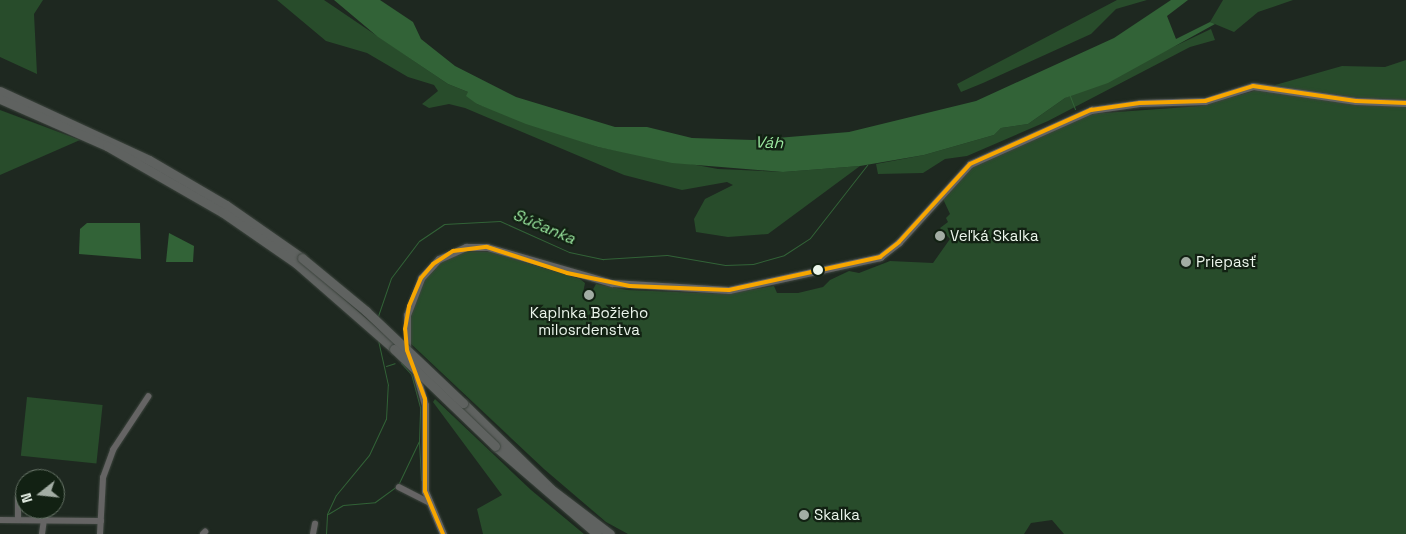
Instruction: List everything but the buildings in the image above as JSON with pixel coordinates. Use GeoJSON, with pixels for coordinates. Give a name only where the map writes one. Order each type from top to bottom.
{"type":"FeatureCollection","features":[{"type":"Feature","properties":{"kind":"highway"},"geometry":{"type":"LineString","coordinates":[[0,91],[149,160],[226,205],[366,311],[538,476],[584,515],[610,534]]}},
{"type":"Feature","properties":{"kind":"highway"},"geometry":{"type":"LineString","coordinates":[[0,99],[146,167],[300,261],[526,475],[597,534]]}},
{"type":"Feature","properties":{"kind":"main road"},"geometry":{"type":"LineString","coordinates":[[443,534],[430,503],[424,480],[425,399],[407,350],[405,324],[421,278],[433,264],[453,251],[488,247],[567,273],[630,286],[728,290],[880,257],[900,242],[970,164],[1085,112],[1140,103],[1205,101],[1253,86],[1362,102],[1406,103]]}},
{"type":"Feature","properties":{"kind":"street"},"geometry":{"type":"LineString","coordinates":[[100,534],[100,489],[113,450],[148,396]]}},
{"type":"Feature","properties":{"kind":"street"},"geometry":{"type":"LineString","coordinates":[[399,488],[430,503]]}},
{"type":"Feature","properties":{"kind":"street"},"geometry":{"type":"LineString","coordinates":[[0,520],[101,521]]}},
{"type":"Feature","properties":{"kind":"street"},"geometry":{"type":"LineString","coordinates":[[42,534],[44,520]]}},
{"type":"Feature","properties":{"kind":"street"},"geometry":{"type":"LineString","coordinates":[[313,534],[315,524]]}},
{"type":"Feature","properties":{"kind":"shaded area"},"geometry":{"type":"Polygon","coordinates":[[[0,0],[43,0],[34,14],[37,74],[0,57],[0,0]]]}},
{"type":"Feature","properties":{"kind":"shaded area"},"geometry":{"type":"Polygon","coordinates":[[[277,0],[324,0],[448,84],[468,92],[477,104],[598,147],[718,169],[783,172],[860,166],[768,234],[728,237],[696,232],[694,219],[705,199],[733,185],[727,182],[682,190],[624,175],[465,108],[449,104],[429,108],[422,104],[438,91],[434,85],[408,77],[367,53],[326,41],[277,0]]]}},
{"type":"Feature","properties":{"kind":"shaded area"},"geometry":{"type":"Polygon","coordinates":[[[1117,0],[1147,0],[1116,9],[1091,34],[961,92],[957,84],[1117,0]]]}},
{"type":"Feature","properties":{"kind":"shaded area"},"geometry":{"type":"Polygon","coordinates":[[[1223,0],[1293,0],[1258,12],[1234,32],[1210,22],[1223,0]]]}},
{"type":"Feature","properties":{"kind":"shaded area"},"geometry":{"type":"Polygon","coordinates":[[[1211,29],[1215,40],[1190,47],[1048,121],[967,156],[945,159],[923,173],[878,174],[876,164],[924,155],[994,135],[1001,128],[1028,124],[1065,98],[1211,29]]]}},
{"type":"Feature","properties":{"kind":"shaded area"},"geometry":{"type":"Polygon","coordinates":[[[1406,60],[1406,534],[1064,534],[1052,520],[1031,523],[1024,534],[628,534],[606,522],[544,469],[409,342],[407,322],[419,288],[437,263],[461,251],[492,252],[580,279],[585,283],[583,293],[590,295],[596,284],[627,290],[726,294],[774,286],[777,293],[798,293],[823,287],[830,280],[849,271],[859,273],[890,261],[933,263],[950,239],[940,228],[948,222],[946,218],[950,214],[943,199],[970,166],[1089,114],[1201,106],[1342,66],[1385,67],[1406,60]]]}},
{"type":"Feature","properties":{"kind":"shaded area"},"geometry":{"type":"Polygon","coordinates":[[[0,110],[80,140],[0,175],[0,110]]]}},
{"type":"Feature","properties":{"kind":"shaded area"},"geometry":{"type":"Polygon","coordinates":[[[27,397],[103,405],[96,464],[21,456],[27,397]]]}},
{"type":"Feature","properties":{"kind":"shaded area"},"geometry":{"type":"Polygon","coordinates":[[[435,399],[531,490],[584,534],[483,534],[477,509],[502,495],[433,402],[435,399]]]}},
{"type":"Feature","properties":{"kind":"water","name":"Váh"},"geometry":{"type":"Polygon","coordinates":[[[334,0],[380,0],[413,22],[421,39],[455,66],[516,97],[615,127],[647,127],[692,138],[753,140],[849,132],[976,101],[1114,38],[1171,0],[1188,0],[1167,16],[1176,39],[1210,22],[1215,24],[1108,83],[1065,98],[1028,124],[1001,128],[994,135],[924,155],[860,166],[783,172],[672,163],[598,147],[526,124],[477,104],[466,96],[468,92],[448,84],[378,37],[334,0]]]}},
{"type":"Feature","properties":{"kind":"water"},"geometry":{"type":"Polygon","coordinates":[[[87,223],[140,223],[141,259],[79,254],[80,229],[87,223]]]}},
{"type":"Feature","properties":{"kind":"water"},"geometry":{"type":"Polygon","coordinates":[[[169,233],[194,246],[193,262],[166,262],[169,233]]]}},
{"type":"Feature","properties":{"kind":"waterway"},"geometry":{"type":"LineString","coordinates":[[1070,96],[1075,109]]}},
{"type":"Feature","properties":{"kind":"waterway","name":"Súčanka"},"geometry":{"type":"LineString","coordinates":[[378,316],[391,278],[419,241],[444,224],[500,221],[569,252],[603,259],[667,255],[725,265],[753,264],[784,255],[810,238],[867,165]]}},
{"type":"Feature","properties":{"kind":"waterway","name":"Súčanka"},"geometry":{"type":"LineString","coordinates":[[326,534],[327,514],[336,495],[369,455],[386,419],[388,385],[378,340]]}},
{"type":"Feature","properties":{"kind":"waterway"},"geometry":{"type":"LineString","coordinates":[[386,366],[395,363]]}},
{"type":"Feature","properties":{"kind":"waterway"},"geometry":{"type":"LineString","coordinates":[[328,514],[343,505],[375,502],[398,485],[419,441],[420,407],[411,374],[401,363]]}},
{"type":"Feature","properties":{"kind":"waterway"},"geometry":{"type":"LineString","coordinates":[[419,441],[421,480]]}},
{"type":"Feature","properties":{"kind":"transit line"},"geometry":{"type":"LineString","coordinates":[[443,534],[425,491],[425,399],[407,350],[405,329],[409,306],[421,278],[433,264],[453,251],[487,247],[567,273],[630,286],[729,290],[880,257],[899,242],[970,164],[1091,110],[1140,103],[1205,101],[1253,86],[1356,101],[1406,103]]}},
{"type":"Feature","properties":{"kind":"place","name":"Veľká Skalka"},"geometry":{"type":"Point","coordinates":[940,236]}},
{"type":"Feature","properties":{"kind":"place","name":"Priepasť"},"geometry":{"type":"Point","coordinates":[1186,262]}},
{"type":"Feature","properties":{"kind":"place","name":"Kaplnka Božieho milosrdenstva"},"geometry":{"type":"Point","coordinates":[589,295]}},
{"type":"Feature","properties":{"kind":"place","name":"Skalka"},"geometry":{"type":"Point","coordinates":[804,515]}}]}
